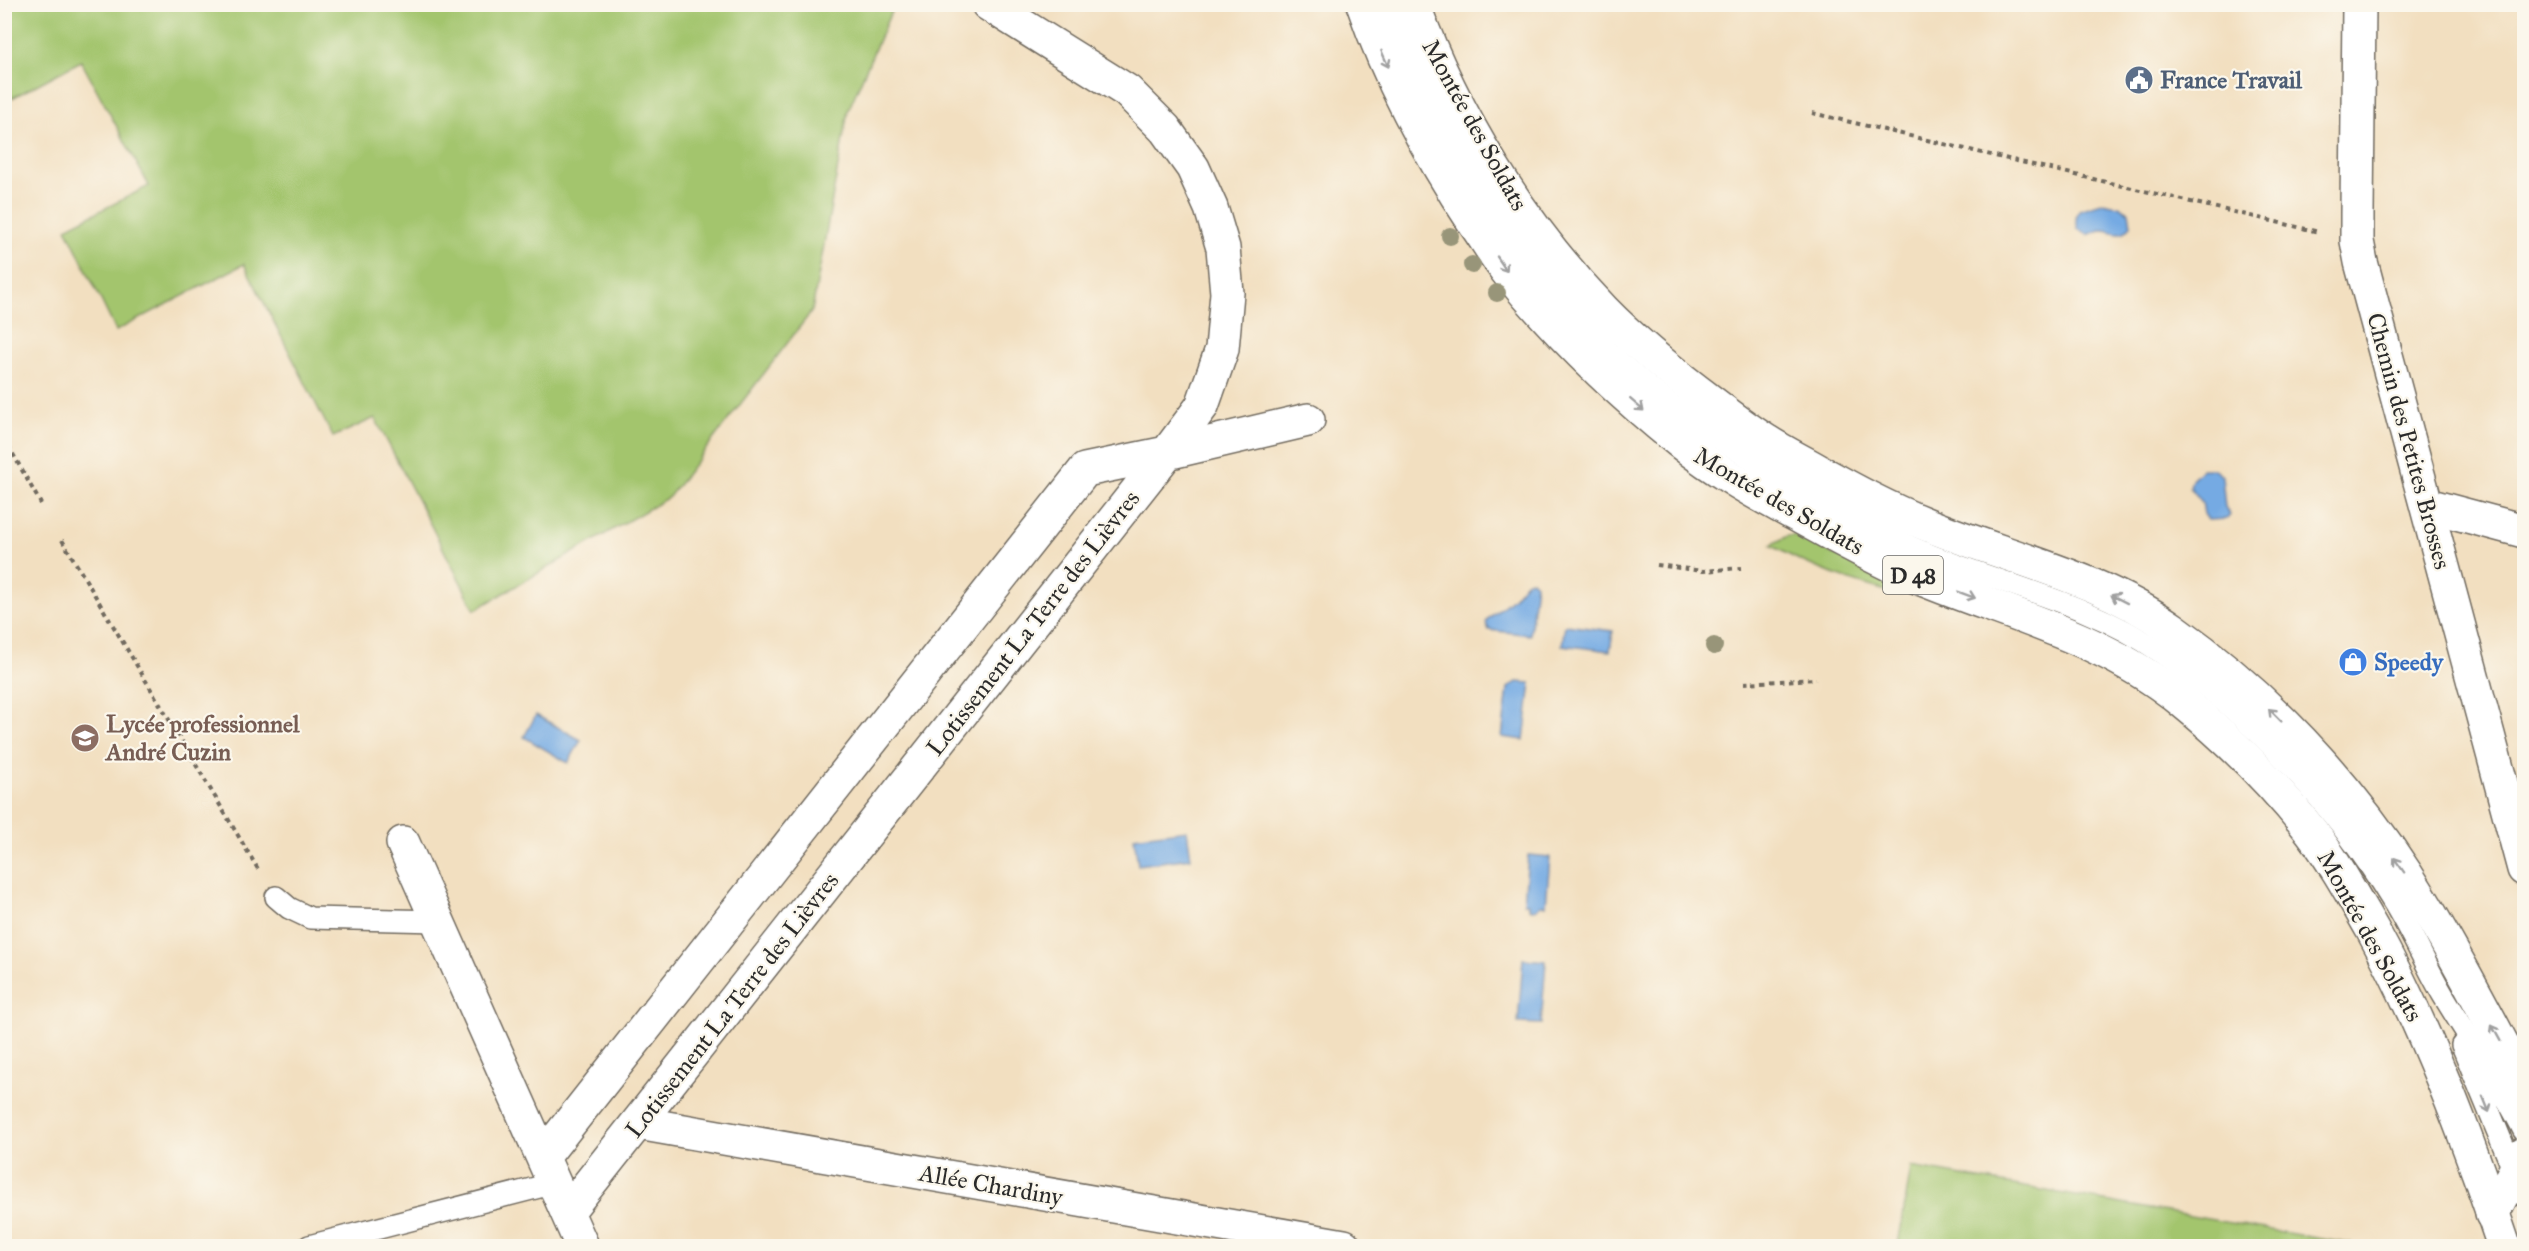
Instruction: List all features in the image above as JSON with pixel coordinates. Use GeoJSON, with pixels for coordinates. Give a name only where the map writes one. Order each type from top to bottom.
{"type":"FeatureCollection","features":[{"type":"Feature","properties":{"kind":"street","name":"Lotissement La Terre des Lièvres"},"geometry":{"type":"LineString","coordinates":[[555,1184],[638,1123],[1202,406],[1222,349],[1227,293],[1223,248],[1211,208],[1193,168],[1165,129],[1127,91],[988,4]]}},
{"type":"Feature","properties":{"kind":"street","name":"Montée des Soldats"},"geometry":{"type":"LineString","coordinates":[[1363,4],[1408,109],[1434,158],[1507,272],[1568,341],[1608,380],[1675,438],[1758,494],[1847,543],[1910,574],[2098,648],[2143,672],[2181,700],[2268,782],[2313,833],[2356,900],[2399,980],[2464,1128],[2515,1189],[2504,1246]]}},
{"type":"Feature","properties":{"kind":"street","name":"Montée des Soldats"},"geometry":{"type":"LineString","coordinates":[[1413,4],[1438,67],[1478,141],[1529,223],[1603,310],[1678,378],[1765,441],[1868,498],[1923,523],[2069,574],[2124,601],[2172,628],[2264,705],[2310,750],[2355,803],[2405,873],[2524,1085]]}},
{"type":"Feature","properties":{"kind":"street","name":"Chemin des Petites Brosses"},"geometry":{"type":"LineString","coordinates":[[2359,4],[2357,241],[2524,869]]}},
{"type":"Feature","properties":{"kind":"street"},"geometry":{"type":"LineString","coordinates":[[555,1184],[1085,470],[1308,420]]}},
{"type":"Feature","properties":{"kind":"street"},"geometry":{"type":"LineString","coordinates":[[2427,505],[2524,531]]}},
{"type":"Feature","properties":{"kind":"street"},"geometry":{"type":"LineString","coordinates":[[403,843],[582,1246]]}},
{"type":"Feature","properties":{"kind":"street","name":"Allée Chardiny"},"geometry":{"type":"LineString","coordinates":[[638,1123],[1344,1246]]}},
{"type":"Feature","properties":{"kind":"lane"},"geometry":{"type":"LineString","coordinates":[[1386,4],[1427,98],[1482,196],[1508,236],[1538,275],[1584,328],[1613,356],[1713,435],[1753,462],[1806,492],[1915,549],[2058,600],[2111,624],[2157,650],[2199,681],[2290,766],[2340,824],[2392,900],[2441,992],[2524,1131]]}},
{"type":"Feature","properties":{"kind":"lane"},"geometry":{"type":"LineString","coordinates":[[276,897],[289,908],[310,918],[438,921]]}},
{"type":"Feature","properties":{"kind":"lane"},"geometry":{"type":"LineString","coordinates":[[2441,992],[2515,1189]]}},
{"type":"Feature","properties":{"kind":"lane"},"geometry":{"type":"LineString","coordinates":[[309,1246],[555,1184]]}},
{"type":"Feature","properties":{"kind":"path"},"geometry":{"type":"LineString","coordinates":[[1812,113],[2357,241]]}},
{"type":"Feature","properties":{"kind":"path"},"geometry":{"type":"LineString","coordinates":[[4,438],[41,504]]}},
{"type":"Feature","properties":{"kind":"path"},"geometry":{"type":"LineString","coordinates":[[62,540],[276,897]]}},
{"type":"Feature","properties":{"kind":"path"},"geometry":{"type":"LineString","coordinates":[[1657,565],[1703,571],[1741,567]]}},
{"type":"Feature","properties":{"kind":"path"},"geometry":{"type":"LineString","coordinates":[[1744,683],[1816,679]]}},
{"type":"Feature","properties":{"kind":"green space"},"geometry":{"type":"Polygon","coordinates":[[[5,4],[894,5],[848,111],[812,311],[669,497],[475,610],[375,418],[333,437],[244,264],[116,331],[66,228],[149,186],[81,61],[5,102],[5,4]]]}},
{"type":"Feature","properties":{"kind":"green space"},"geometry":{"type":"Polygon","coordinates":[[[1799,535],[1831,553],[1906,586],[1901,595],[1867,586],[1834,575],[1771,545],[1787,536],[1799,535]]]}},
{"type":"Feature","properties":{"kind":"green space"},"geometry":{"type":"Polygon","coordinates":[[[1911,1167],[2351,1244],[2350,1246],[1898,1246],[1911,1167]]]}},
{"type":"Feature","properties":{"kind":"water"},"geometry":{"type":"Polygon","coordinates":[[[2102,203],[2119,206],[2129,212],[2131,225],[2125,232],[2101,230],[2088,235],[2078,229],[2076,218],[2079,210],[2102,203]]]}},
{"type":"Feature","properties":{"kind":"water"},"geometry":{"type":"Polygon","coordinates":[[[2202,469],[2213,469],[2222,476],[2225,507],[2230,515],[2227,519],[2208,520],[2204,514],[2202,502],[2190,487],[2192,479],[2202,469]]]}},
{"type":"Feature","properties":{"kind":"water"},"geometry":{"type":"Polygon","coordinates":[[[1532,580],[1536,584],[1530,635],[1489,630],[1486,623],[1488,619],[1513,598],[1527,581],[1532,580]]]}},
{"type":"Feature","properties":{"kind":"water"},"geometry":{"type":"Polygon","coordinates":[[[1565,625],[1613,631],[1610,651],[1562,645],[1565,625]]]}},
{"type":"Feature","properties":{"kind":"water"},"geometry":{"type":"Polygon","coordinates":[[[1517,682],[1531,683],[1524,740],[1502,737],[1508,688],[1517,682]]]}},
{"type":"Feature","properties":{"kind":"water"},"geometry":{"type":"Polygon","coordinates":[[[536,715],[581,740],[568,763],[524,737],[536,715]]]}},
{"type":"Feature","properties":{"kind":"water"},"geometry":{"type":"Polygon","coordinates":[[[1187,830],[1191,858],[1138,865],[1134,837],[1187,830]]]}},
{"type":"Feature","properties":{"kind":"water"},"geometry":{"type":"Polygon","coordinates":[[[1528,855],[1550,857],[1546,905],[1541,905],[1535,910],[1529,908],[1529,903],[1524,903],[1528,855]]]}},
{"type":"Feature","properties":{"kind":"water"},"geometry":{"type":"Polygon","coordinates":[[[1523,959],[1546,961],[1541,1024],[1518,1023],[1523,959]]]}},
{"type":"Feature","properties":{"kind":"place","name":"France Travail"},"geometry":{"type":"Point","coordinates":[2139,80]}},
{"type":"Feature","properties":{"kind":"place","name":"Speedy"},"geometry":{"type":"Point","coordinates":[2353,662]}},
{"type":"Feature","properties":{"kind":"place","name":"Lycée professionnel André Cuzin"},"geometry":{"type":"Point","coordinates":[85,738]}}]}
